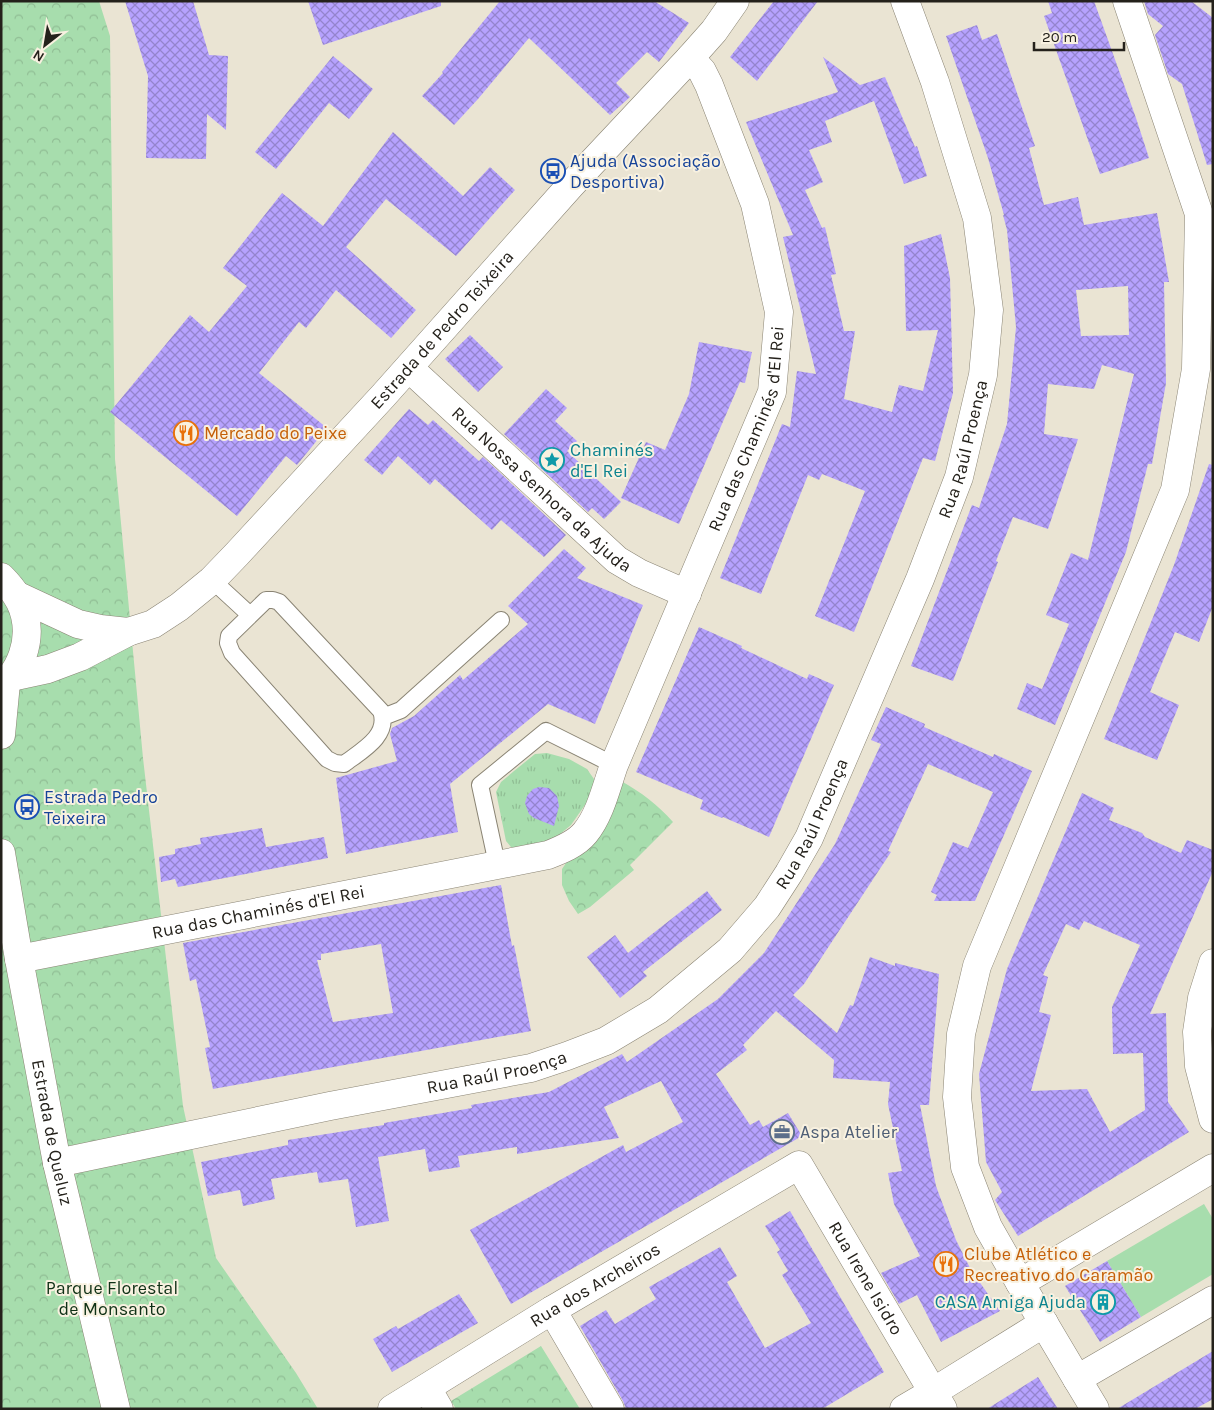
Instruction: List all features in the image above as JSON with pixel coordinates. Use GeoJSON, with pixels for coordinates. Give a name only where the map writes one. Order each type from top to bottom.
{"type":"FeatureCollection","features":[{"type":"Feature","properties":{"kind":"street","name":"Estrada de Pedro Teixeira"},"geometry":{"type":"LineString","coordinates":[[6,682],[80,657],[128,632],[153,624],[179,607],[212,580],[409,368],[570,186],[690,58],[714,31],[735,1]]}},
{"type":"Feature","properties":{"kind":"street","name":"Rua Raúl Proença"},"geometry":{"type":"LineString","coordinates":[[57,1163],[330,1106],[531,1068],[567,1056],[606,1040],[658,1010],[730,950],[767,907],[809,838],[920,579],[959,477],[983,375],[989,310],[977,218],[935,82],[905,1]]}},
{"type":"Feature","properties":{"kind":"street"},"geometry":{"type":"LineString","coordinates":[[1095,1409],[988,1226],[965,1167],[957,1097],[961,1034],[977,966],[1175,490],[1196,369],[1199,214],[1127,1]]}},
{"type":"Feature","properties":{"kind":"street","name":"Rua das Chaminés d'El Rei"},"geometry":{"type":"LineString","coordinates":[[19,959],[548,855],[566,848],[584,834],[597,814],[614,766],[772,392],[779,312],[755,204],[709,85],[702,71],[690,58]]}},
{"type":"Feature","properties":{"kind":"street","name":"Rua Nossa Senhora da Ajuda"},"geometry":{"type":"LineString","coordinates":[[409,368],[617,560],[639,573],[687,594]]}},
{"type":"Feature","properties":{"kind":"street"},"geometry":{"type":"LineString","coordinates":[[1,734],[6,682],[22,659],[27,638],[25,616],[9,587]]}},
{"type":"Feature","properties":{"kind":"street","name":"Estrada de Pedro Teixeira"},"geometry":{"type":"LineString","coordinates":[[9,587],[78,624],[128,632]]}},
{"type":"Feature","properties":{"kind":"street","name":"Estrada de Queluz"},"geometry":{"type":"LineString","coordinates":[[1,853],[57,1163],[116,1409]]}},
{"type":"Feature","properties":{"kind":"street"},"geometry":{"type":"LineString","coordinates":[[1213,963],[1202,998],[1197,1032],[1199,1066],[1213,1119]]}},
{"type":"Feature","properties":{"kind":"street","name":"Rua dos Archeiros"},"geometry":{"type":"LineString","coordinates":[[392,1409],[433,1398],[552,1310],[798,1165]]}},
{"type":"Feature","properties":{"kind":"street","name":"Rua Irene Isidro"},"geometry":{"type":"LineString","coordinates":[[798,1165],[938,1401]]}},
{"type":"Feature","properties":{"kind":"street"},"geometry":{"type":"LineString","coordinates":[[1020,1283],[1213,1168]]}},
{"type":"Feature","properties":{"kind":"street"},"geometry":{"type":"LineString","coordinates":[[1077,1379],[1213,1300]]}},
{"type":"Feature","properties":{"kind":"street"},"geometry":{"type":"LineString","coordinates":[[552,1310],[610,1409]]}},
{"type":"Feature","properties":{"kind":"street"},"geometry":{"type":"LineString","coordinates":[[904,1409],[938,1401],[1044,1323]]}},
{"type":"Feature","properties":{"kind":"lane"},"geometry":{"type":"LineString","coordinates":[[212,580],[250,615]]}},
{"type":"Feature","properties":{"kind":"lane"},"geometry":{"type":"LineString","coordinates":[[266,600],[280,602],[381,711],[383,717],[379,734],[344,764],[327,759],[232,653],[228,643],[229,636],[266,600]]}},
{"type":"Feature","properties":{"kind":"lane"},"geometry":{"type":"LineString","coordinates":[[383,717],[401,710],[501,620]]}},
{"type":"Feature","properties":{"kind":"lane"},"geometry":{"type":"LineString","coordinates":[[497,864],[480,785],[546,732],[614,766]]}},
{"type":"Feature","properties":{"kind":"green space","name":"Parque Florestal de Monsanto"},"geometry":{"type":"Polygon","coordinates":[[[1,1],[99,1],[110,36],[115,459],[143,758],[183,1106],[216,1258],[296,1373],[318,1409],[1,1409],[1,1]]]}},
{"type":"Feature","properties":{"kind":"green space"},"geometry":{"type":"Polygon","coordinates":[[[547,753],[569,759],[587,769],[596,782],[587,802],[571,825],[553,840],[516,849],[511,847],[506,841],[496,792],[501,782],[535,754],[547,753]]]}},
{"type":"Feature","properties":{"kind":"green space"},"geometry":{"type":"Polygon","coordinates":[[[621,781],[649,799],[673,822],[630,865],[634,870],[590,907],[578,914],[569,901],[562,885],[562,869],[621,781]]]}},
{"type":"Feature","properties":{"kind":"green space"},"geometry":{"type":"Polygon","coordinates":[[[1204,1204],[1213,1219],[1213,1274],[1141,1317],[1107,1261],[1204,1204]]]}},
{"type":"Feature","properties":{"kind":"green space"},"geometry":{"type":"Polygon","coordinates":[[[541,1346],[580,1409],[456,1409],[451,1401],[541,1346]]]}},
{"type":"Feature","properties":{"kind":"building"},"geometry":{"type":"Polygon","coordinates":[[[125,1],[193,1],[209,55],[228,56],[226,130],[207,114],[206,159],[146,158],[148,76],[125,1]]]}},
{"type":"Feature","properties":{"kind":"building"},"geometry":{"type":"Polygon","coordinates":[[[308,1],[441,1],[441,6],[323,45],[308,1]]]}},
{"type":"Feature","properties":{"kind":"building"},"geometry":{"type":"Polygon","coordinates":[[[500,1],[654,1],[689,23],[659,62],[647,52],[616,83],[630,97],[610,115],[529,38],[454,125],[422,96],[443,73],[500,1]]]}},
{"type":"Feature","properties":{"kind":"building"},"geometry":{"type":"Polygon","coordinates":[[[774,1],[818,1],[757,81],[730,57],[774,1]]]}},
{"type":"Feature","properties":{"kind":"building"},"geometry":{"type":"Polygon","coordinates":[[[1048,1],[1094,1],[1149,158],[1100,174],[1044,16],[1052,13],[1048,1]]]}},
{"type":"Feature","properties":{"kind":"building"},"geometry":{"type":"Polygon","coordinates":[[[1144,1],[1191,1],[1213,18],[1213,164],[1207,165],[1182,84],[1168,74],[1155,35],[1163,26],[1148,14],[1144,1]]]}},
{"type":"Feature","properties":{"kind":"building"},"geometry":{"type":"Polygon","coordinates":[[[977,25],[982,40],[997,34],[1035,146],[1029,148],[1044,205],[1078,197],[1084,225],[1157,213],[1169,282],[1164,282],[1166,383],[1152,464],[1148,464],[1126,552],[1055,725],[1017,709],[1027,683],[1042,689],[1069,624],[1046,615],[1071,553],[1088,560],[1134,374],[1102,365],[1094,389],[1048,384],[1044,434],[1078,439],[1048,529],[1013,517],[953,681],[911,666],[972,505],[979,508],[1007,424],[1016,327],[1004,215],[988,158],[946,36],[977,25]],[[1128,286],[1076,290],[1081,336],[1129,335],[1128,286]]]}},
{"type":"Feature","properties":{"kind":"building"},"geometry":{"type":"Polygon","coordinates":[[[333,56],[373,89],[349,119],[329,103],[276,169],[255,152],[333,56]]]}},
{"type":"Feature","properties":{"kind":"building"},"geometry":{"type":"Polygon","coordinates":[[[823,57],[860,85],[885,77],[915,147],[917,146],[927,176],[904,184],[874,101],[825,121],[832,142],[809,150],[823,182],[805,190],[822,228],[825,227],[836,274],[831,275],[844,331],[855,331],[844,399],[892,412],[899,385],[923,391],[938,330],[906,331],[904,246],[941,234],[950,278],[953,393],[935,461],[923,458],[854,632],[815,616],[865,491],[822,474],[819,480],[808,475],[761,594],[720,578],[782,424],[790,427],[797,371],[816,374],[783,237],[793,235],[746,122],[838,92],[823,57]]]}},
{"type":"Feature","properties":{"kind":"building"},"geometry":{"type":"Polygon","coordinates":[[[393,132],[463,196],[490,167],[515,190],[456,256],[386,199],[346,247],[416,310],[391,338],[336,290],[306,328],[299,322],[259,373],[327,428],[297,465],[286,456],[237,516],[110,412],[190,315],[209,332],[247,286],[223,268],[282,193],[323,226],[393,132]]]}},
{"type":"Feature","properties":{"kind":"building"},"geometry":{"type":"Polygon","coordinates":[[[470,335],[503,367],[478,392],[445,359],[470,335]]]}},
{"type":"Feature","properties":{"kind":"building"},"geometry":{"type":"Polygon","coordinates":[[[699,342],[752,352],[745,383],[740,382],[679,524],[621,498],[646,442],[665,450],[689,394],[699,342]]]}},
{"type":"Feature","properties":{"kind":"building"},"geometry":{"type":"Polygon","coordinates":[[[546,389],[567,408],[555,421],[577,441],[567,451],[621,502],[604,519],[592,508],[588,512],[504,434],[546,389]]]}},
{"type":"Feature","properties":{"kind":"building"},"geometry":{"type":"Polygon","coordinates":[[[409,409],[428,425],[433,420],[479,461],[483,457],[566,535],[544,557],[501,520],[492,530],[435,479],[430,485],[398,456],[382,475],[364,460],[409,409]]]}},
{"type":"Feature","properties":{"kind":"building"},"geometry":{"type":"Polygon","coordinates":[[[1209,464],[1213,465],[1213,606],[1199,642],[1175,632],[1150,692],[1179,705],[1157,760],[1104,739],[1174,565],[1209,464]]]}},
{"type":"Feature","properties":{"kind":"building"},"geometry":{"type":"Polygon","coordinates":[[[564,549],[586,568],[577,578],[643,605],[595,724],[548,704],[450,784],[458,832],[346,854],[336,778],[397,761],[390,734],[392,728],[414,716],[460,675],[463,680],[528,624],[508,606],[564,549]]]}},
{"type":"Feature","properties":{"kind":"building"},"geometry":{"type":"Polygon","coordinates":[[[699,627],[742,646],[741,648],[807,679],[809,674],[834,685],[769,837],[700,809],[703,800],[636,772],[699,627]]]}},
{"type":"Feature","properties":{"kind":"building"},"geometry":{"type":"Polygon","coordinates":[[[886,707],[925,724],[924,727],[993,757],[994,754],[1032,771],[975,901],[934,901],[937,895],[931,892],[953,842],[968,848],[993,792],[928,764],[888,851],[891,852],[804,984],[793,995],[837,1033],[850,1005],[853,1006],[870,957],[895,966],[895,963],[939,974],[929,1105],[920,1105],[936,1186],[956,1240],[971,1270],[1000,1311],[941,1342],[917,1295],[899,1304],[881,1273],[920,1256],[894,1204],[888,1173],[902,1171],[888,1104],[890,1082],[833,1078],[834,1060],[776,1011],[743,1045],[747,1050],[716,1074],[750,1125],[759,1120],[763,1127],[788,1113],[802,1136],[511,1304],[470,1230],[623,1145],[626,1152],[683,1122],[661,1081],[604,1107],[619,1138],[517,1154],[517,1147],[458,1156],[460,1167],[429,1172],[425,1149],[378,1157],[389,1221],[356,1227],[348,1179],[319,1183],[317,1172],[271,1179],[275,1199],[243,1206],[240,1190],[208,1196],[201,1162],[288,1145],[288,1140],[384,1125],[384,1123],[472,1108],[471,1105],[549,1092],[622,1054],[627,1062],[718,999],[764,953],[835,844],[881,744],[871,740],[886,707]]]}},
{"type":"Feature","properties":{"kind":"building"},"geometry":{"type":"Polygon","coordinates":[[[539,787],[549,788],[557,796],[559,806],[554,826],[534,818],[527,809],[525,803],[527,796],[533,789],[539,787]]]}},
{"type":"Feature","properties":{"kind":"building"},"geometry":{"type":"Polygon","coordinates":[[[1082,793],[1114,808],[1109,820],[1142,833],[1145,837],[1181,853],[1187,840],[1213,850],[1213,871],[1150,1014],[1166,1013],[1168,1102],[1189,1132],[1018,1236],[995,1200],[1002,1192],[986,1162],[979,1074],[1007,969],[1082,793]],[[1084,921],[1079,930],[1066,924],[1043,975],[1048,977],[1039,1012],[1051,1015],[1031,1091],[1087,1089],[1110,1132],[1145,1110],[1143,1053],[1113,1054],[1112,1007],[1140,945],[1084,921]]]}},
{"type":"Feature","properties":{"kind":"building"},"geometry":{"type":"Polygon","coordinates":[[[262,828],[266,847],[324,837],[328,858],[178,887],[175,879],[161,882],[159,857],[175,854],[175,849],[201,844],[200,838],[262,828]]]}},
{"type":"Feature","properties":{"kind":"building"},"geometry":{"type":"Polygon","coordinates":[[[501,885],[512,946],[514,945],[531,1031],[213,1089],[205,1048],[210,1047],[196,979],[190,981],[183,943],[501,885]],[[381,944],[321,954],[321,960],[317,960],[333,1022],[393,1013],[381,944]]]}},
{"type":"Feature","properties":{"kind":"building"},"geometry":{"type":"Polygon","coordinates":[[[707,891],[722,910],[643,972],[647,976],[620,998],[587,957],[615,935],[628,953],[707,891]]]}},
{"type":"Feature","properties":{"kind":"building"},"geometry":{"type":"Polygon","coordinates":[[[790,1211],[884,1372],[822,1409],[626,1409],[580,1326],[606,1310],[615,1324],[656,1299],[649,1287],[720,1247],[737,1276],[727,1282],[765,1348],[811,1323],[782,1275],[788,1271],[777,1252],[780,1250],[765,1226],[790,1211]]]}},
{"type":"Feature","properties":{"kind":"building","name":"CASA Amiga Ajuda"},"geometry":{"type":"Polygon","coordinates":[[[1107,1261],[1141,1317],[1100,1342],[1065,1286],[1107,1261]]]}},
{"type":"Feature","properties":{"kind":"building"},"geometry":{"type":"Polygon","coordinates":[[[459,1294],[478,1323],[392,1372],[373,1339],[396,1326],[398,1329],[459,1294]]]}},
{"type":"Feature","properties":{"kind":"building"},"geometry":{"type":"Polygon","coordinates":[[[1213,1351],[1213,1399],[1195,1409],[1117,1409],[1213,1351]]]}},
{"type":"Feature","properties":{"kind":"building"},"geometry":{"type":"Polygon","coordinates":[[[1038,1377],[1058,1409],[987,1409],[1038,1377]]]}},
{"type":"Feature","properties":{"kind":"place","name":"Ajuda (Associação Desportiva)"},"geometry":{"type":"Point","coordinates":[553,171]}},
{"type":"Feature","properties":{"kind":"place","name":"Mercado do Peixe"},"geometry":{"type":"Point","coordinates":[186,433]}},
{"type":"Feature","properties":{"kind":"place","name":"Chaminés d'El Rei"},"geometry":{"type":"Point","coordinates":[552,460]}},
{"type":"Feature","properties":{"kind":"place","name":"Estrada Pedro Teixeira"},"geometry":{"type":"Point","coordinates":[27,807]}},
{"type":"Feature","properties":{"kind":"place","name":"Aspa Atelier"},"geometry":{"type":"Point","coordinates":[782,1132]}},
{"type":"Feature","properties":{"kind":"place","name":"Clube Atlético e Recreativo do Caramão"},"geometry":{"type":"Point","coordinates":[946,1264]}},
{"type":"Feature","properties":{"kind":"place","name":"CASA Amiga Ajuda"},"geometry":{"type":"Point","coordinates":[1103,1302]}}]}
